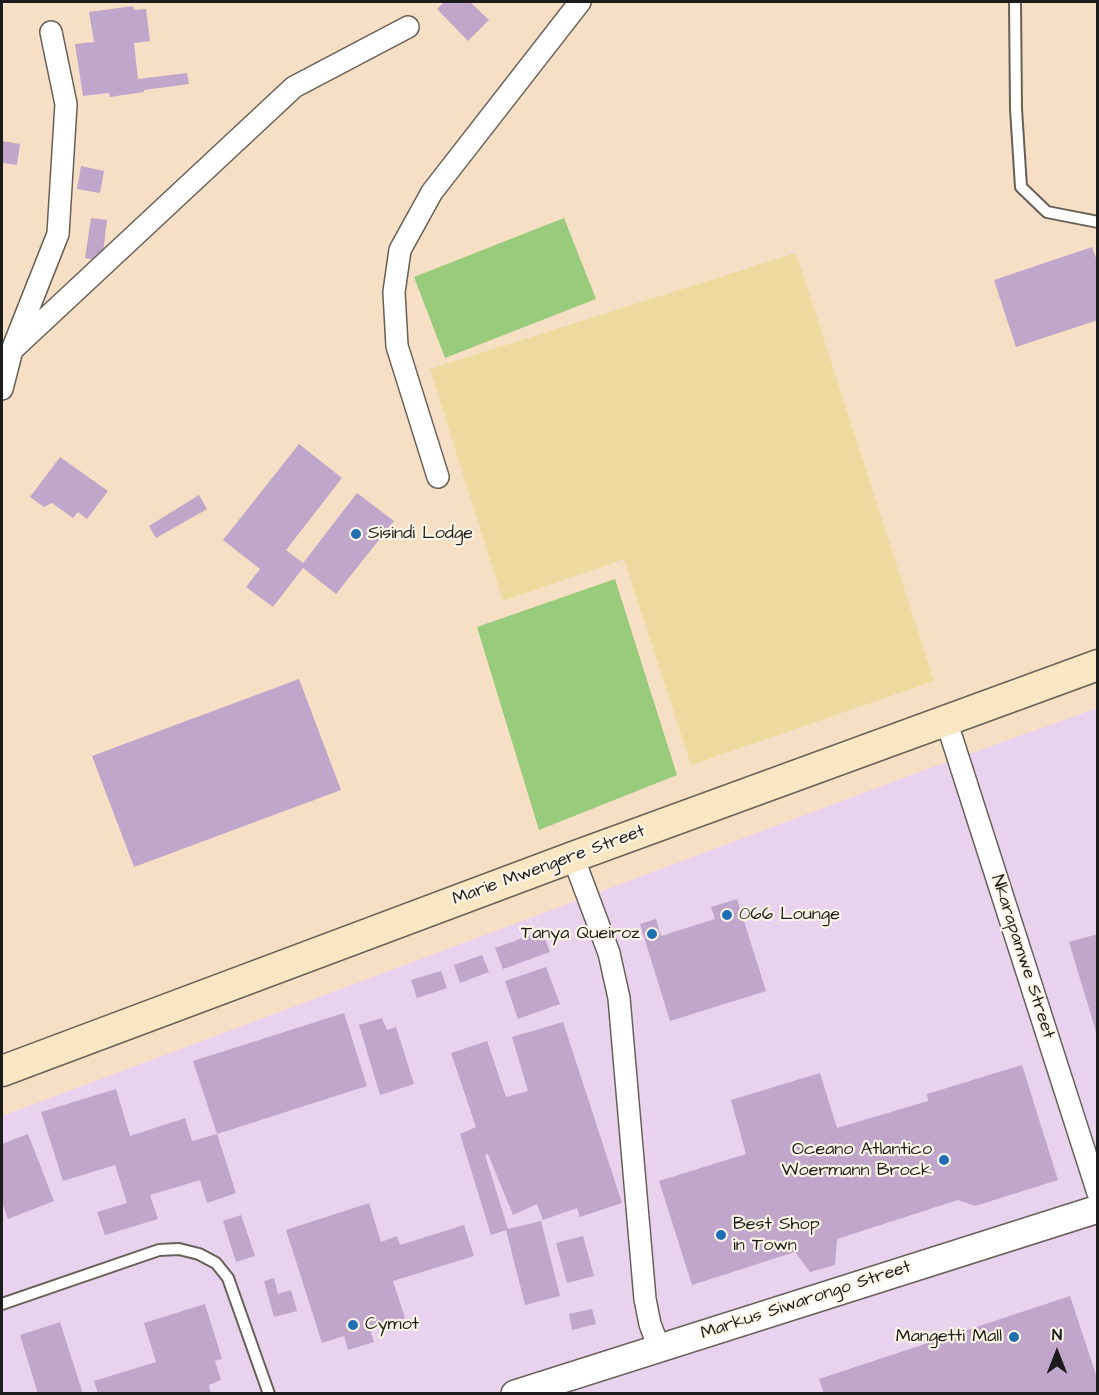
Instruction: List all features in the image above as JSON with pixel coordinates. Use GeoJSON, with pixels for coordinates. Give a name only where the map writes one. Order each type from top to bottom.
{"type":"FeatureCollection","features":[{"type":"Feature","properties":{"kind":"main road","name":"Marie Mwengere Street"},"geometry":{"type":"LineString","coordinates":[[2,1071],[573,857],[1098,665]]}},
{"type":"Feature","properties":{"kind":"street"},"geometry":{"type":"LineString","coordinates":[[438,477],[397,346],[394,292],[400,250],[432,192],[580,2]]}},
{"type":"Feature","properties":{"kind":"street"},"geometry":{"type":"LineString","coordinates":[[12,350],[294,87],[408,27]]}},
{"type":"Feature","properties":{"kind":"street"},"geometry":{"type":"LineString","coordinates":[[2,389],[12,350],[58,234],[66,104],[51,32]]}},
{"type":"Feature","properties":{"kind":"street","name":"Nkarapamwe Street"},"geometry":{"type":"LineString","coordinates":[[946,720],[1098,1193]]}},
{"type":"Feature","properties":{"kind":"street"},"geometry":{"type":"LineString","coordinates":[[573,857],[609,953],[619,998],[645,1299],[659,1348]]}},
{"type":"Feature","properties":{"kind":"street","name":"Markus Siwarongo Street"},"geometry":{"type":"LineString","coordinates":[[515,1394],[1098,1209]]}},
{"type":"Feature","properties":{"kind":"lane"},"geometry":{"type":"LineString","coordinates":[[1015,2],[1016,109],[1021,187],[1047,212],[1098,222]]}},
{"type":"Feature","properties":{"kind":"lane"},"geometry":{"type":"LineString","coordinates":[[2,1304],[159,1250],[179,1249],[199,1254],[216,1263],[228,1278],[269,1394]]}},
{"type":"Feature","properties":{"kind":"shaded area"},"geometry":{"type":"Polygon","coordinates":[[[1097,708],[1097,1393],[2,1394],[2,1116],[922,771],[1097,708]]]}},
{"type":"Feature","properties":{"kind":"green space"},"geometry":{"type":"Polygon","coordinates":[[[564,218],[596,299],[445,358],[414,277],[564,218]]]}},
{"type":"Feature","properties":{"kind":"green space"},"geometry":{"type":"Polygon","coordinates":[[[615,579],[677,775],[539,830],[477,627],[615,579]]]}},
{"type":"Feature","properties":{"kind":"sand"},"geometry":{"type":"Polygon","coordinates":[[[796,253],[934,681],[691,765],[624,559],[503,601],[430,369],[796,253]]]}},
{"type":"Feature","properties":{"kind":"building"},"geometry":{"type":"Polygon","coordinates":[[[444,2],[470,2],[489,20],[468,41],[437,9],[444,2]]]}},
{"type":"Feature","properties":{"kind":"building"},"geometry":{"type":"Polygon","coordinates":[[[133,6],[134,10],[146,9],[150,41],[134,43],[138,79],[187,73],[189,84],[110,97],[109,93],[83,96],[75,44],[94,42],[89,12],[133,6]]]}},
{"type":"Feature","properties":{"kind":"building"},"geometry":{"type":"Polygon","coordinates":[[[2,141],[20,144],[17,165],[2,163],[2,141]]]}},
{"type":"Feature","properties":{"kind":"building"},"geometry":{"type":"Polygon","coordinates":[[[81,166],[104,171],[100,193],[77,189],[81,166]]]}},
{"type":"Feature","properties":{"kind":"building"},"geometry":{"type":"Polygon","coordinates":[[[91,218],[107,220],[102,261],[85,258],[91,218]]]}},
{"type":"Feature","properties":{"kind":"building"},"geometry":{"type":"Polygon","coordinates":[[[1092,247],[1098,263],[1098,320],[1016,347],[994,280],[1092,247]]]}},
{"type":"Feature","properties":{"kind":"building"},"geometry":{"type":"Polygon","coordinates":[[[299,444],[342,478],[286,550],[303,563],[357,493],[394,521],[336,594],[303,568],[273,607],[246,587],[260,569],[223,540],[299,444]]]}},
{"type":"Feature","properties":{"kind":"building"},"geometry":{"type":"Polygon","coordinates":[[[60,457],[108,491],[87,519],[78,512],[73,518],[52,503],[44,507],[30,497],[60,457]]]}},
{"type":"Feature","properties":{"kind":"building"},"geometry":{"type":"Polygon","coordinates":[[[199,495],[207,509],[156,538],[149,526],[199,495]]]}},
{"type":"Feature","properties":{"kind":"building"},"geometry":{"type":"Polygon","coordinates":[[[299,679],[341,790],[134,867],[92,756],[299,679]]]}},
{"type":"Feature","properties":{"kind":"building"},"geometry":{"type":"Polygon","coordinates":[[[737,899],[766,991],[670,1021],[640,924],[656,919],[661,936],[715,919],[711,907],[737,899]]]}},
{"type":"Feature","properties":{"kind":"building"},"geometry":{"type":"Polygon","coordinates":[[[542,931],[550,952],[503,969],[495,948],[542,931]]]}},
{"type":"Feature","properties":{"kind":"building"},"geometry":{"type":"Polygon","coordinates":[[[1098,934],[1098,1035],[1097,1035],[1069,942],[1098,934]]]}},
{"type":"Feature","properties":{"kind":"building"},"geometry":{"type":"Polygon","coordinates":[[[482,955],[489,972],[460,983],[454,965],[482,955]]]}},
{"type":"Feature","properties":{"kind":"building"},"geometry":{"type":"Polygon","coordinates":[[[546,967],[560,1004],[518,1019],[505,981],[546,967]]]}},
{"type":"Feature","properties":{"kind":"building"},"geometry":{"type":"Polygon","coordinates":[[[441,971],[447,988],[417,998],[411,980],[441,971]]]}},
{"type":"Feature","properties":{"kind":"building"},"geometry":{"type":"Polygon","coordinates":[[[344,1013],[367,1086],[217,1134],[193,1061],[344,1013]]]}},
{"type":"Feature","properties":{"kind":"building"},"geometry":{"type":"Polygon","coordinates":[[[382,1018],[387,1030],[396,1027],[414,1084],[380,1095],[359,1025],[382,1018]]]}},
{"type":"Feature","properties":{"kind":"building"},"geometry":{"type":"Polygon","coordinates":[[[563,1022],[622,1203],[580,1217],[577,1208],[543,1220],[537,1204],[513,1215],[488,1154],[485,1155],[508,1229],[541,1221],[560,1296],[525,1305],[506,1230],[491,1235],[460,1134],[476,1127],[451,1053],[487,1041],[506,1097],[528,1091],[512,1037],[563,1022]]]}},
{"type":"Feature","properties":{"kind":"building"},"geometry":{"type":"Polygon","coordinates":[[[1022,1065],[1058,1180],[975,1206],[958,1200],[837,1239],[835,1265],[810,1272],[795,1252],[692,1285],[659,1181],[746,1154],[731,1100],[820,1073],[837,1128],[928,1101],[927,1094],[1022,1065]]]}},
{"type":"Feature","properties":{"kind":"building"},"geometry":{"type":"Polygon","coordinates":[[[116,1089],[130,1136],[185,1118],[192,1141],[217,1134],[236,1193],[207,1203],[200,1180],[150,1195],[158,1219],[105,1235],[97,1212],[127,1203],[115,1165],[63,1181],[41,1112],[116,1089]]]}},
{"type":"Feature","properties":{"kind":"building"},"geometry":{"type":"Polygon","coordinates":[[[28,1134],[54,1201],[8,1219],[2,1202],[2,1144],[28,1134]]]}},
{"type":"Feature","properties":{"kind":"building"},"geometry":{"type":"Polygon","coordinates":[[[369,1203],[381,1242],[397,1236],[400,1245],[464,1225],[474,1256],[393,1281],[405,1318],[370,1329],[374,1342],[348,1350],[344,1336],[322,1343],[286,1230],[369,1203]]]}},
{"type":"Feature","properties":{"kind":"building"},"geometry":{"type":"Polygon","coordinates":[[[241,1215],[255,1256],[236,1262],[223,1221],[241,1215]]]}},
{"type":"Feature","properties":{"kind":"building"},"geometry":{"type":"Polygon","coordinates":[[[583,1236],[594,1276],[567,1283],[556,1243],[583,1236]]]}},
{"type":"Feature","properties":{"kind":"building"},"geometry":{"type":"Polygon","coordinates":[[[274,1278],[278,1294],[291,1290],[297,1311],[274,1317],[264,1281],[274,1278]]]}},
{"type":"Feature","properties":{"kind":"building","name":"Mangetti Mall"},"geometry":{"type":"Polygon","coordinates":[[[1070,1296],[1098,1381],[1098,1394],[824,1394],[819,1379],[1070,1296]]]}},
{"type":"Feature","properties":{"kind":"building"},"geometry":{"type":"Polygon","coordinates":[[[205,1304],[222,1359],[215,1361],[221,1380],[209,1385],[211,1394],[98,1394],[94,1381],[156,1362],[144,1323],[205,1304]]]}},
{"type":"Feature","properties":{"kind":"building"},"geometry":{"type":"Polygon","coordinates":[[[592,1309],[596,1324],[572,1330],[569,1314],[592,1309]]]}},
{"type":"Feature","properties":{"kind":"building"},"geometry":{"type":"Polygon","coordinates":[[[60,1322],[83,1394],[38,1394],[20,1335],[60,1322]]]}},
{"type":"Feature","properties":{"kind":"place","name":"Sisindi Lodge"},"geometry":{"type":"Point","coordinates":[356,534]}},
{"type":"Feature","properties":{"kind":"place","name":"066 Lounge"},"geometry":{"type":"Point","coordinates":[727,915]}},
{"type":"Feature","properties":{"kind":"place","name":"Tanya Queiroz"},"geometry":{"type":"Point","coordinates":[652,934]}},
{"type":"Feature","properties":{"kind":"place","name":"Oceano Atlantico Woermann Brock"},"geometry":{"type":"Point","coordinates":[944,1160]}},
{"type":"Feature","properties":{"kind":"place","name":"Best Shop in Town"},"geometry":{"type":"Point","coordinates":[721,1235]}},
{"type":"Feature","properties":{"kind":"place","name":"Cymot"},"geometry":{"type":"Point","coordinates":[353,1325]}},
{"type":"Feature","properties":{"kind":"place","name":"Mangetti Mall"},"geometry":{"type":"Point","coordinates":[1014,1337]}}]}
